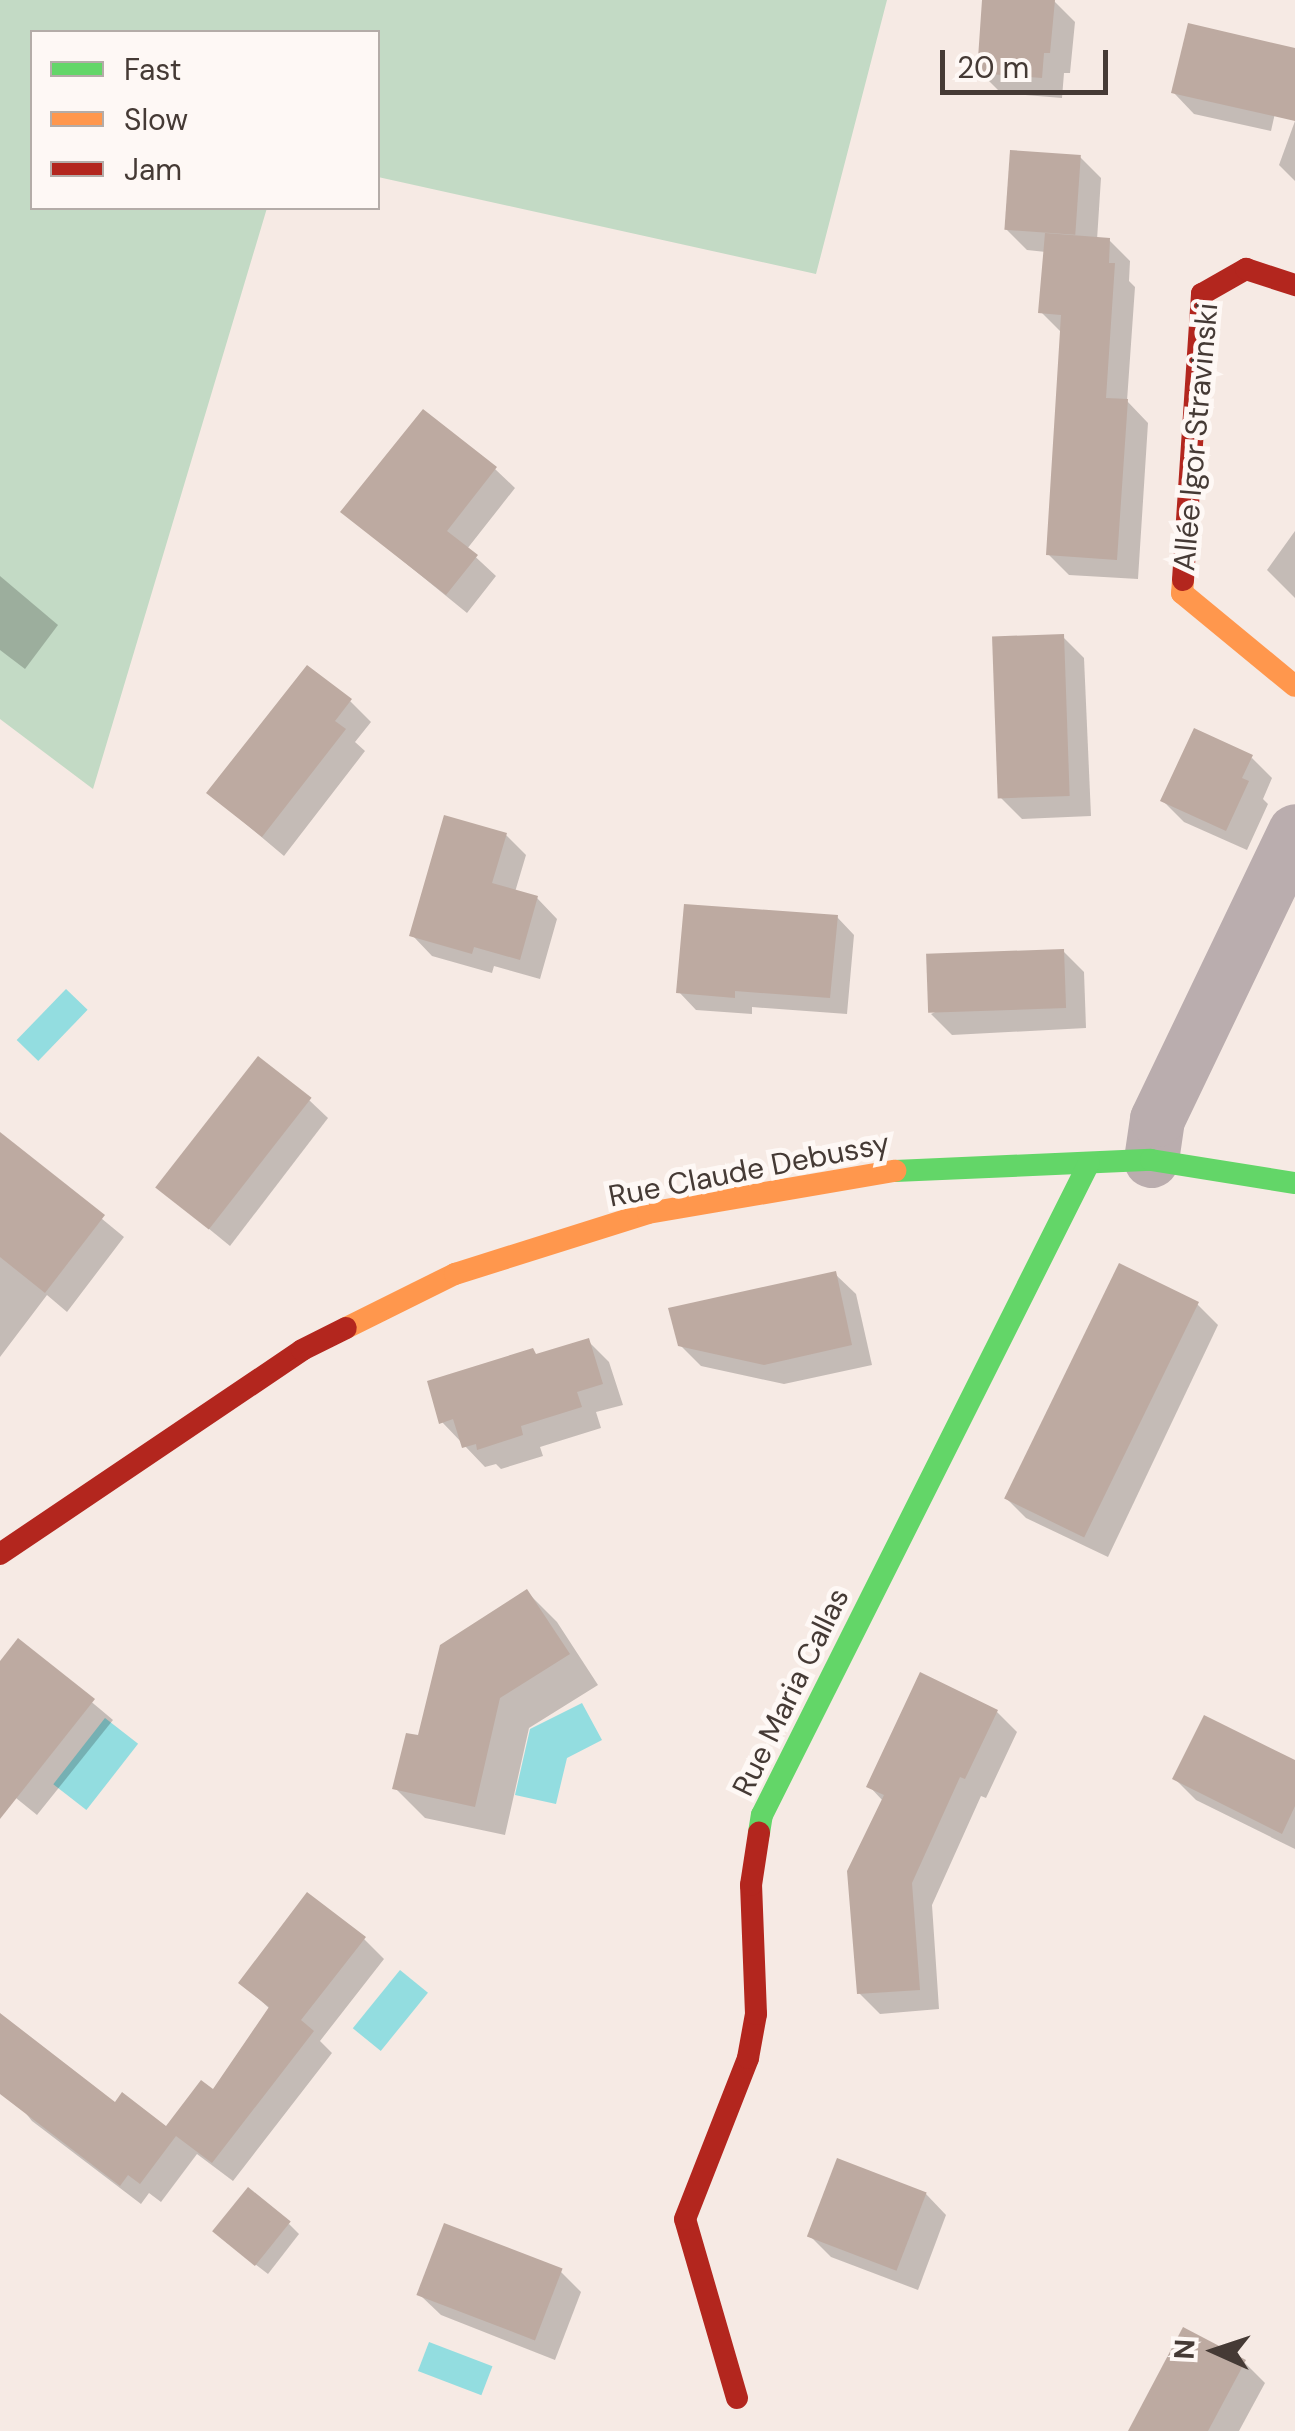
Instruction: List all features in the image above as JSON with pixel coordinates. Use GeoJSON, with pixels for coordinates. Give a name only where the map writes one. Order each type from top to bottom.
{"type":"FeatureCollection","features":[{"type":"Feature","properties":{"kind":"street","name":"Allée Igor Stravinski"},"geometry":{"type":"LineString","coordinates":[[1295,286],[1246,269],[1202,294],[1182,593],[1295,686]]}},
{"type":"Feature","properties":{"kind":"street"},"geometry":{"type":"LineString","coordinates":[[1151,1160],[1157,1119],[1295,832]]}},
{"type":"Feature","properties":{"kind":"street","name":"Rue Claude Debussy"},"geometry":{"type":"LineString","coordinates":[[0,1554],[302,1350],[455,1274],[648,1213],[854,1176],[1090,1162],[1151,1160],[1295,1184]]}},
{"type":"Feature","properties":{"kind":"street","name":"Rue Maria Callas"},"geometry":{"type":"LineString","coordinates":[[736,2398],[685,2220],[748,2058],[756,2014],[751,1885],[762,1815],[1090,1162]]}},
{"type":"Feature","properties":{"kind":"green space"},"geometry":{"type":"Polygon","coordinates":[[[0,0],[887,0],[816,274],[380,177],[380,30],[30,30],[30,210],[266,210],[93,789],[0,719],[0,0]]]}},
{"type":"Feature","properties":{"kind":"water"},"geometry":{"type":"Polygon","coordinates":[[[66,989],[88,1010],[38,1061],[17,1040],[66,989]]]}},
{"type":"Feature","properties":{"kind":"water"},"geometry":{"type":"Polygon","coordinates":[[[582,1703],[602,1740],[567,1758],[556,1804],[515,1795],[530,1729],[582,1703]]]}},
{"type":"Feature","properties":{"kind":"water"},"geometry":{"type":"Polygon","coordinates":[[[105,1718],[138,1744],[86,1810],[53,1784],[105,1718]]]}},
{"type":"Feature","properties":{"kind":"water"},"geometry":{"type":"Polygon","coordinates":[[[400,1970],[428,1993],[381,2051],[353,2028],[400,1970]]]}},
{"type":"Feature","properties":{"kind":"water"},"geometry":{"type":"Polygon","coordinates":[[[429,2342],[492,2366],[481,2395],[418,2371],[429,2342]]]}},
{"type":"Feature","properties":{"kind":"building"},"geometry":{"type":"Polygon","coordinates":[[[982,0],[1055,0],[1050,53],[1044,53],[1042,78],[977,73],[982,0]]]}},
{"type":"Feature","properties":{"kind":"building"},"geometry":{"type":"Polygon","coordinates":[[[1188,23],[1295,48],[1295,121],[1171,93],[1188,23]]]}},
{"type":"Feature","properties":{"kind":"building"},"geometry":{"type":"Polygon","coordinates":[[[1010,150],[1081,155],[1075,235],[1004,230],[1010,150]]]}},
{"type":"Feature","properties":{"kind":"building"},"geometry":{"type":"Polygon","coordinates":[[[1045,233],[1110,238],[1109,263],[1115,263],[1106,398],[1128,399],[1117,560],[1046,555],[1061,315],[1038,313],[1045,233]]]}},
{"type":"Feature","properties":{"kind":"building"},"geometry":{"type":"Polygon","coordinates":[[[423,409],[497,467],[447,531],[478,555],[446,595],[340,512],[423,409]]]}},
{"type":"Feature","properties":{"kind":"building"},"geometry":{"type":"Polygon","coordinates":[[[1064,634],[1070,796],[998,798],[992,637],[1064,634]]]}},
{"type":"Feature","properties":{"kind":"building"},"geometry":{"type":"Polygon","coordinates":[[[307,665],[352,699],[335,721],[346,729],[262,837],[206,793],[307,665]]]}},
{"type":"Feature","properties":{"kind":"building"},"geometry":{"type":"Polygon","coordinates":[[[1194,728],[1253,755],[1242,778],[1249,781],[1226,831],[1160,801],[1194,728]]]}},
{"type":"Feature","properties":{"kind":"building"},"geometry":{"type":"Polygon","coordinates":[[[444,815],[507,833],[492,883],[538,896],[520,960],[474,947],[472,954],[409,936],[444,815]]]}},
{"type":"Feature","properties":{"kind":"building"},"geometry":{"type":"Polygon","coordinates":[[[684,904],[838,915],[830,998],[735,991],[735,998],[676,993],[684,904]]]}},
{"type":"Feature","properties":{"kind":"building"},"geometry":{"type":"Polygon","coordinates":[[[1064,949],[1066,1008],[928,1013],[926,954],[1064,949]]]}},
{"type":"Feature","properties":{"kind":"building"},"geometry":{"type":"Polygon","coordinates":[[[258,1056],[312,1098],[209,1229],[155,1188],[258,1056]]]}},
{"type":"Feature","properties":{"kind":"building"},"geometry":{"type":"Polygon","coordinates":[[[0,1132],[105,1215],[45,1293],[0,1257],[0,1132]]]}},
{"type":"Feature","properties":{"kind":"building"},"geometry":{"type":"Polygon","coordinates":[[[1119,1263],[1199,1302],[1084,1537],[1004,1498],[1119,1263]]]}},
{"type":"Feature","properties":{"kind":"building"},"geometry":{"type":"Polygon","coordinates":[[[836,1271],[852,1345],[764,1365],[678,1346],[668,1308],[836,1271]]]}},
{"type":"Feature","properties":{"kind":"building"},"geometry":{"type":"Polygon","coordinates":[[[589,1338],[603,1384],[577,1392],[582,1407],[521,1426],[523,1435],[477,1450],[476,1444],[462,1448],[453,1419],[439,1424],[427,1381],[533,1348],[536,1354],[589,1338]]]}},
{"type":"Feature","properties":{"kind":"building"},"geometry":{"type":"Polygon","coordinates":[[[527,1589],[570,1654],[500,1698],[475,1807],[392,1789],[406,1733],[418,1735],[440,1645],[527,1589]]]}},
{"type":"Feature","properties":{"kind":"building"},"geometry":{"type":"Polygon","coordinates":[[[18,1638],[95,1699],[0,1819],[0,1661],[18,1638]]]}},
{"type":"Feature","properties":{"kind":"building"},"geometry":{"type":"Polygon","coordinates":[[[920,1672],[998,1710],[965,1779],[960,1777],[912,1883],[920,1990],[857,1994],[847,1871],[884,1795],[866,1787],[920,1672]]]}},
{"type":"Feature","properties":{"kind":"building"},"geometry":{"type":"Polygon","coordinates":[[[1204,1715],[1295,1760],[1295,1806],[1282,1834],[1172,1779],[1204,1715]]]}},
{"type":"Feature","properties":{"kind":"building"},"geometry":{"type":"Polygon","coordinates":[[[307,1892],[366,1937],[301,2020],[314,2031],[212,2163],[176,2136],[140,2184],[128,2175],[120,2186],[0,2094],[0,2013],[115,2102],[122,2092],[166,2126],[201,2080],[213,2089],[269,2007],[238,1983],[307,1892]]]}},
{"type":"Feature","properties":{"kind":"building"},"geometry":{"type":"Polygon","coordinates":[[[837,2158],[927,2192],[897,2271],[807,2236],[837,2158]]]}},
{"type":"Feature","properties":{"kind":"building"},"geometry":{"type":"Polygon","coordinates":[[[248,2187],[291,2222],[255,2266],[212,2231],[248,2187]]]}},
{"type":"Feature","properties":{"kind":"building"},"geometry":{"type":"Polygon","coordinates":[[[444,2223],[563,2269],[535,2340],[416,2295],[444,2223]]]}},
{"type":"Feature","properties":{"kind":"building"},"geometry":{"type":"Polygon","coordinates":[[[1183,2327],[1246,2360],[1208,2431],[1128,2431],[1183,2327]]]}},
{"type":"Feature","properties":{"kind":"traffic: fast"},"geometry":{"type":"LineString","coordinates":[[895,1171],[1151,1160],[1295,1183]]}},
{"type":"Feature","properties":{"kind":"traffic: fast"},"geometry":{"type":"LineString","coordinates":[[759,1833],[762,1815],[1089,1163]]}},
{"type":"Feature","properties":{"kind":"traffic: slow"},"geometry":{"type":"LineString","coordinates":[[1183,580],[1182,593],[1295,686]]}},
{"type":"Feature","properties":{"kind":"traffic: slow"},"geometry":{"type":"LineString","coordinates":[[346,1328],[455,1274],[648,1213],[895,1171]]}},
{"type":"Feature","properties":{"kind":"traffic: jam"},"geometry":{"type":"LineString","coordinates":[[1183,580],[1202,294],[1246,269],[1295,285]]}},
{"type":"Feature","properties":{"kind":"traffic: jam"},"geometry":{"type":"LineString","coordinates":[[0,1554],[302,1350],[346,1328]]}},
{"type":"Feature","properties":{"kind":"traffic: jam"},"geometry":{"type":"LineString","coordinates":[[737,2398],[685,2219],[748,2058],[756,2014],[751,1885],[759,1833]]}}]}
